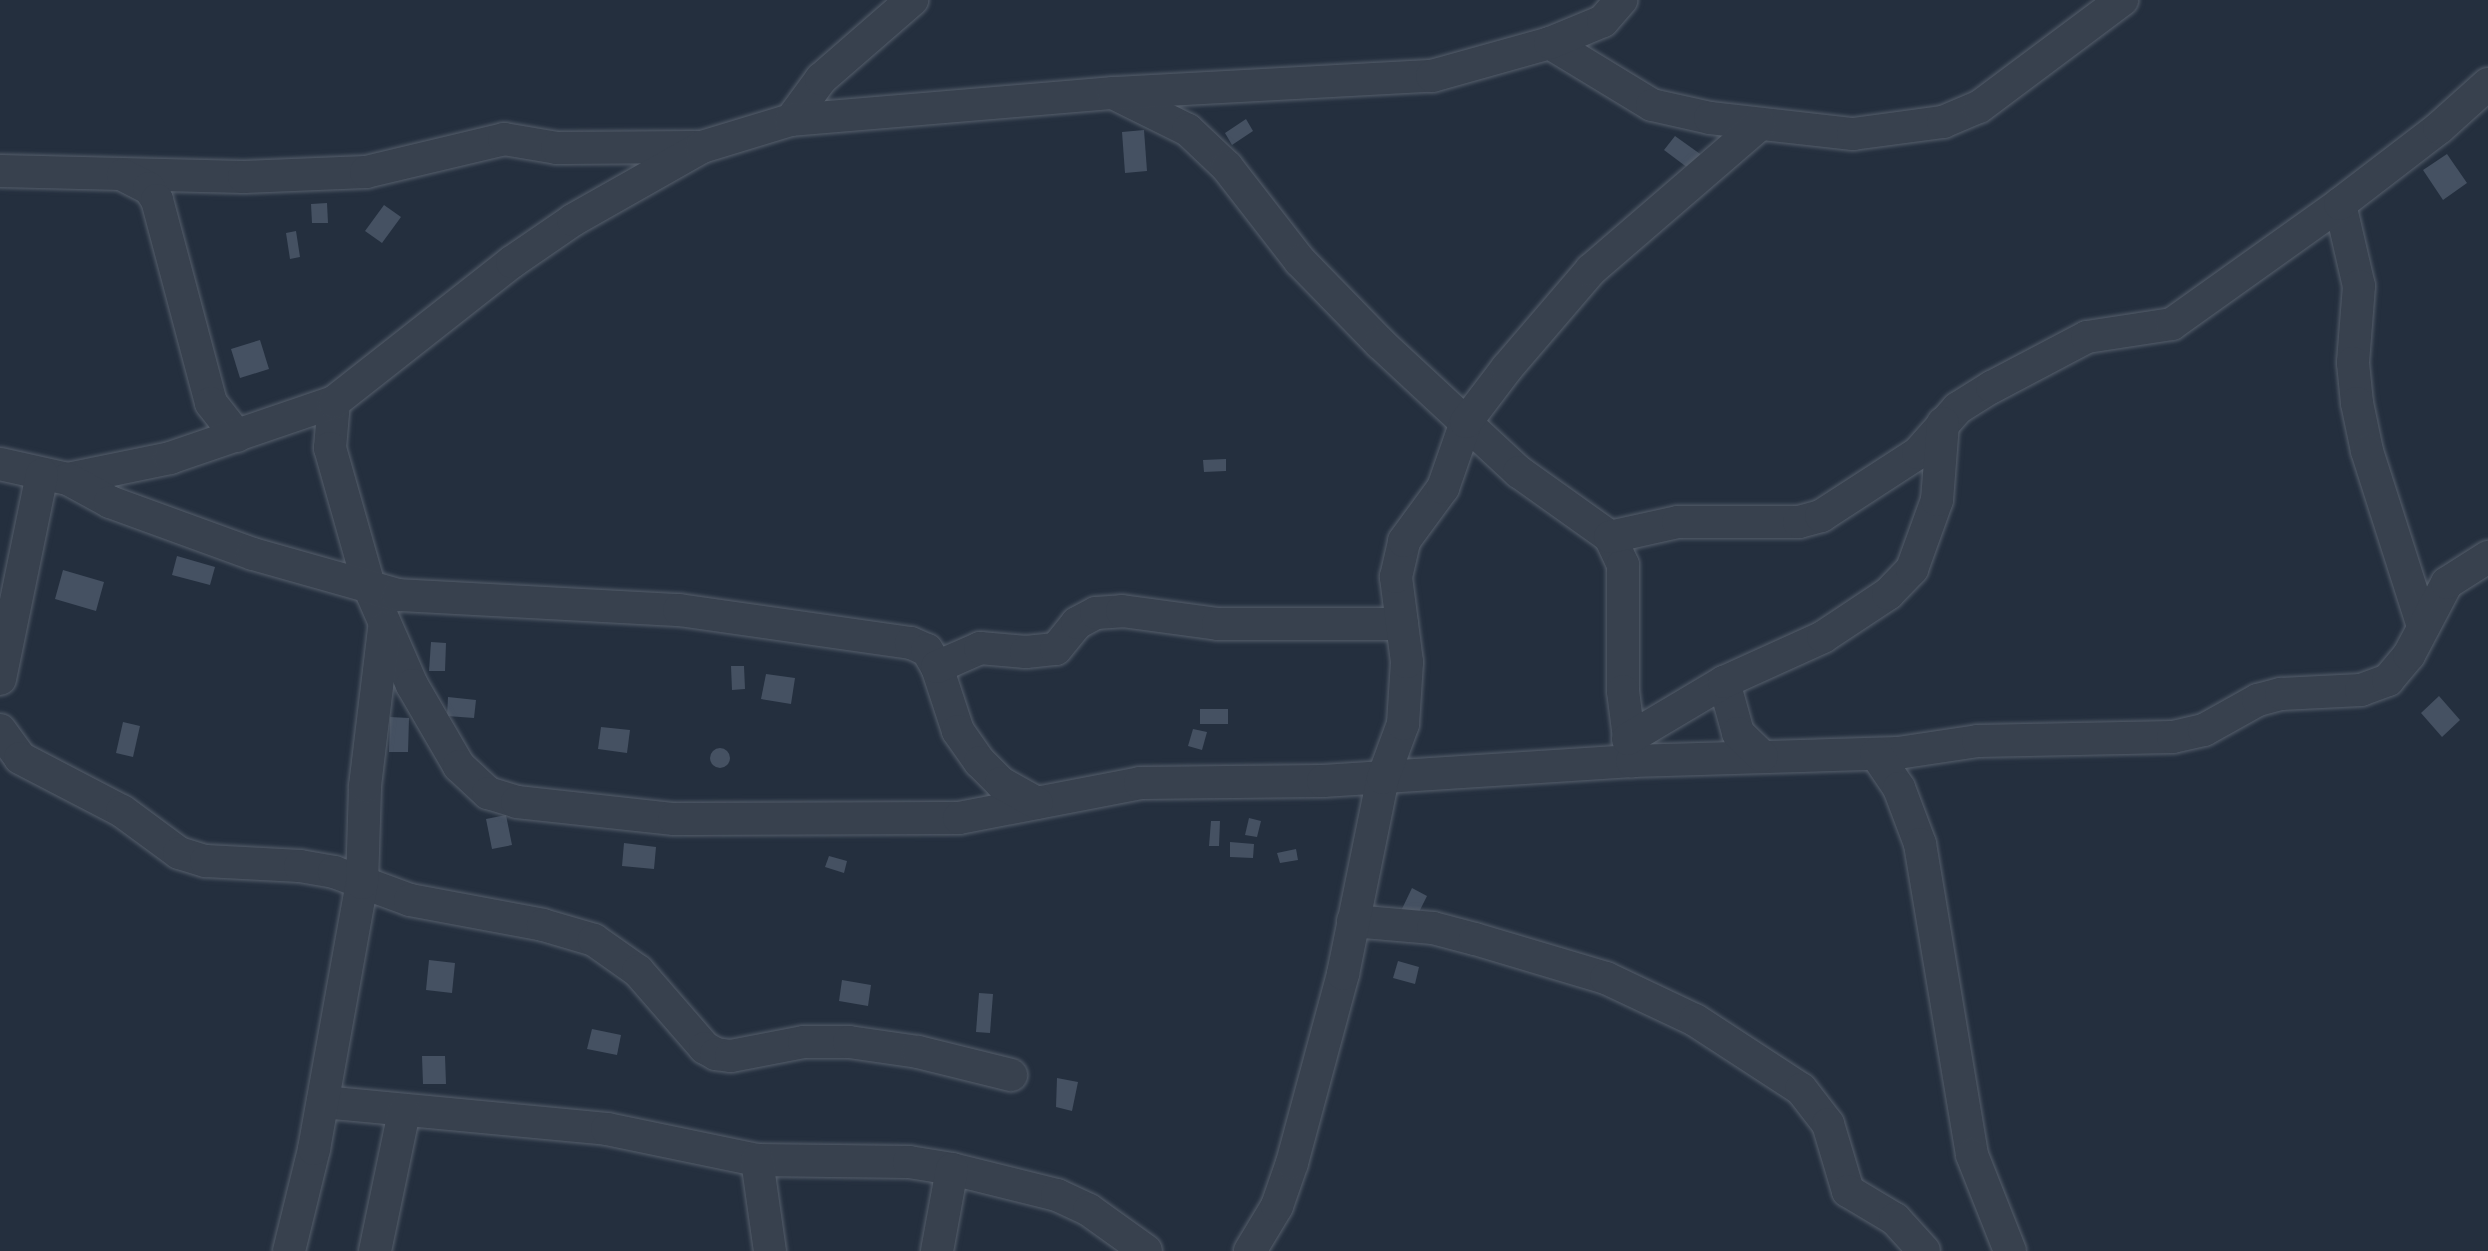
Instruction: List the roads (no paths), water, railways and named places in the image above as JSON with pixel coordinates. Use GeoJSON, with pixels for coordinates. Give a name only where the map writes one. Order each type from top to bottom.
{"type":"FeatureCollection","features":[{"type":"Feature","properties":{"kind":"street"},"geometry":{"type":"LineString","coordinates":[[791,120],[821,79],[912,0]]}},
{"type":"Feature","properties":{"kind":"street"},"geometry":{"type":"LineString","coordinates":[[55,476],[170,458],[334,402],[512,262],[572,220],[702,147],[791,120],[1113,93],[1432,76],[1550,43],[1603,21],[1621,0]]}},
{"type":"Feature","properties":{"kind":"street"},"geometry":{"type":"LineString","coordinates":[[1550,43],[1652,105],[1760,124],[1853,134],[1942,122],[1979,107],[2122,0]]}},
{"type":"Feature","properties":{"kind":"street"},"geometry":{"type":"LineString","coordinates":[[1611,537],[1678,522],[1812,521],[1918,453],[1942,423],[1992,387],[2087,337],[2172,324],[2340,204],[2488,84]]}},
{"type":"Feature","properties":{"kind":"street"},"geometry":{"type":"LineString","coordinates":[[1113,93],[1188,130],[1227,167],[1300,261],[1465,422],[1519,472],[1611,537],[1623,565],[1630,750]]}},
{"type":"Feature","properties":{"kind":"street"},"geometry":{"type":"LineString","coordinates":[[1250,1251],[1277,1206],[1292,1163],[1353,922],[1383,778],[1403,724],[1408,694],[1398,558],[1404,541],[1443,488],[1465,422],[1591,270],[1760,124]]}},
{"type":"Feature","properties":{"kind":"street"},"geometry":{"type":"LineString","coordinates":[[0,171],[244,177],[366,172],[504,139],[557,148],[702,147]]}},
{"type":"Feature","properties":{"kind":"street"},"geometry":{"type":"LineString","coordinates":[[123,175],[149,188],[157,200],[211,403],[237,436]]}},
{"type":"Feature","properties":{"kind":"street"},"geometry":{"type":"LineString","coordinates":[[2340,204],[2359,286],[2354,363],[2357,403],[2367,451],[2422,623]]}},
{"type":"Feature","properties":{"kind":"street"},"geometry":{"type":"LineString","coordinates":[[334,402],[330,448],[370,589],[384,628],[459,766],[488,793],[517,802],[674,819],[959,818],[1140,783],[1383,778],[1630,750],[1762,756],[1876,754],[1978,741],[2183,735],[2204,730],[2269,697],[2361,690],[2388,680],[2409,655],[2422,623],[2447,583],[2488,557]]}},
{"type":"Feature","properties":{"kind":"street"},"geometry":{"type":"LineString","coordinates":[[1630,750],[1724,682],[1823,637],[1876,606],[1912,569],[1937,500],[1942,423]]}},
{"type":"Feature","properties":{"kind":"street"},"geometry":{"type":"LineString","coordinates":[[0,464],[55,476],[110,502],[253,554],[398,596],[679,610],[814,626],[911,643],[926,650],[937,667],[958,731],[979,762],[1001,783],[1037,803]]}},
{"type":"Feature","properties":{"kind":"street"},"geometry":{"type":"LineString","coordinates":[[0,679],[55,476]]}},
{"type":"Feature","properties":{"kind":"street"},"geometry":{"type":"LineString","coordinates":[[937,667],[980,648],[1026,652],[1056,649],[1077,623],[1096,613],[1122,611],[1218,624],[1402,624]]}},
{"type":"Feature","properties":{"kind":"street"},"geometry":{"type":"LineString","coordinates":[[289,1251],[323,1102],[362,883],[365,786],[384,628]]}},
{"type":"Feature","properties":{"kind":"street"},"geometry":{"type":"LineString","coordinates":[[1724,682],[1738,733],[1762,756]]}},
{"type":"Feature","properties":{"kind":"street"},"geometry":{"type":"LineString","coordinates":[[0,730],[20,758],[122,811],[179,853],[225,864],[300,866],[410,900],[543,925],[594,940],[638,971],[705,1048],[716,1054],[732,1056],[804,1042],[849,1042],[918,1052],[1011,1075]]}},
{"type":"Feature","properties":{"kind":"street"},"geometry":{"type":"LineString","coordinates":[[1876,754],[1899,788],[1920,844],[1972,1155],[2010,1251]]}},
{"type":"Feature","properties":{"kind":"street"},"geometry":{"type":"LineString","coordinates":[[1353,922],[1433,928],[1475,939],[1606,978],[1686,1015],[1801,1089],[1828,1124],[1848,1191],[1895,1219],[1924,1251]]}},
{"type":"Feature","properties":{"kind":"street"},"geometry":{"type":"LineString","coordinates":[[323,1102],[404,1112],[607,1129],[757,1160],[909,1162],[951,1169],[1057,1195],[1089,1210],[1146,1251]]}},
{"type":"Feature","properties":{"kind":"street"},"geometry":{"type":"LineString","coordinates":[[375,1251],[404,1112]]}},
{"type":"Feature","properties":{"kind":"street"},"geometry":{"type":"LineString","coordinates":[[757,1160],[771,1251]]}},
{"type":"Feature","properties":{"kind":"street"},"geometry":{"type":"LineString","coordinates":[[937,1251],[951,1169]]}}]}
